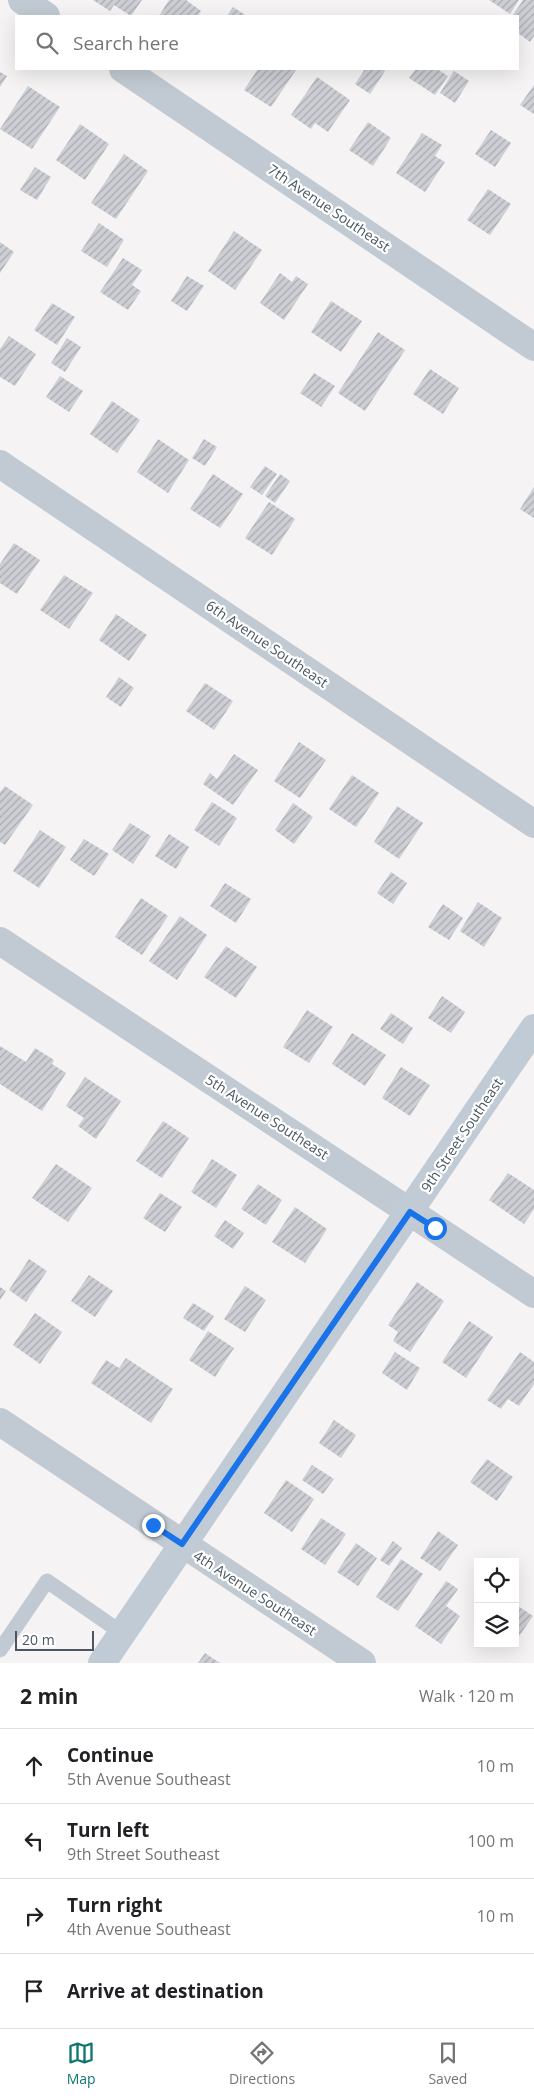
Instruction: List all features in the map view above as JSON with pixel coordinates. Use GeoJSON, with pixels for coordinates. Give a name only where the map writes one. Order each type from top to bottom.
{"type":"FeatureCollection","features":[{"type":"Feature","properties":{"kind":"street"},"geometry":{"type":"LineString","coordinates":[[22,0],[44,15]]}},
{"type":"Feature","properties":{"kind":"street","name":"7th Avenue Southeast"},"geometry":{"type":"LineString","coordinates":[[124,70],[534,348]]}},
{"type":"Feature","properties":{"kind":"street","name":"6th Avenue Southeast"},"geometry":{"type":"LineString","coordinates":[[0,464],[534,824]]}},
{"type":"Feature","properties":{"kind":"street","name":"5th Avenue Southeast"},"geometry":{"type":"LineString","coordinates":[[0,942],[534,1294]]}},
{"type":"Feature","properties":{"kind":"street","name":"9th Street Southeast"},"geometry":{"type":"LineString","coordinates":[[102,1663],[534,1028]]}},
{"type":"Feature","properties":{"kind":"street","name":"4th Avenue Southeast"},"geometry":{"type":"LineString","coordinates":[[0,1422],[362,1663]]}},
{"type":"Feature","properties":{"kind":"lane"},"geometry":{"type":"LineString","coordinates":[[0,1650],[47,1581],[122,1632]]}},
{"type":"Feature","properties":{"kind":"building"},"geometry":{"type":"Polygon","coordinates":[[[93,0],[142,0],[132,15],[114,5],[110,11],[93,0]]]}},
{"type":"Feature","properties":{"kind":"building"},"geometry":{"type":"Polygon","coordinates":[[[169,0],[186,0],[201,11],[199,15],[160,15],[169,0]]]}},
{"type":"Feature","properties":{"kind":"building"},"geometry":{"type":"Polygon","coordinates":[[[489,0],[519,0],[510,14],[489,0]]]}},
{"type":"Feature","properties":{"kind":"building"},"geometry":{"type":"Polygon","coordinates":[[[523,0],[534,0],[534,36],[530,42],[519,34],[519,15],[513,15],[523,0]]]}},
{"type":"Feature","properties":{"kind":"building"},"geometry":{"type":"Polygon","coordinates":[[[233,7],[245,15],[228,15],[233,7]]]}},
{"type":"Feature","properties":{"kind":"building"},"geometry":{"type":"Polygon","coordinates":[[[257,70],[296,70],[271,107],[244,90],[257,70]]]}},
{"type":"Feature","properties":{"kind":"building"},"geometry":{"type":"Polygon","coordinates":[[[364,70],[385,71],[370,94],[355,84],[364,70]]]}},
{"type":"Feature","properties":{"kind":"building"},"geometry":{"type":"Polygon","coordinates":[[[415,70],[439,70],[448,76],[435,95],[409,78],[415,70]]]}},
{"type":"Feature","properties":{"kind":"building"},"geometry":{"type":"Polygon","coordinates":[[[454,71],[469,81],[455,103],[440,93],[454,71]]]}},
{"type":"Feature","properties":{"kind":"building"},"geometry":{"type":"Polygon","coordinates":[[[0,72],[7,76],[0,87],[0,72]]]}},
{"type":"Feature","properties":{"kind":"building"},"geometry":{"type":"Polygon","coordinates":[[[317,77],[350,100],[328,132],[315,123],[311,129],[291,115],[317,77]]]}},
{"type":"Feature","properties":{"kind":"building"},"geometry":{"type":"Polygon","coordinates":[[[534,85],[534,114],[520,105],[534,85]]]}},
{"type":"Feature","properties":{"kind":"building"},"geometry":{"type":"Polygon","coordinates":[[[28,86],[60,107],[32,149],[0,129],[28,86]]]}},
{"type":"Feature","properties":{"kind":"building"},"geometry":{"type":"Polygon","coordinates":[[[368,122],[391,138],[373,166],[349,150],[368,122]]]}},
{"type":"Feature","properties":{"kind":"building"},"geometry":{"type":"Polygon","coordinates":[[[80,124],[109,144],[85,180],[56,160],[80,124]]]}},
{"type":"Feature","properties":{"kind":"building"},"geometry":{"type":"Polygon","coordinates":[[[491,130],[511,143],[495,167],[475,154],[491,130]]]}},
{"type":"Feature","properties":{"kind":"building"},"geometry":{"type":"Polygon","coordinates":[[[422,133],[442,145],[435,156],[445,162],[425,192],[396,173],[422,133]]]}},
{"type":"Feature","properties":{"kind":"building"},"geometry":{"type":"Polygon","coordinates":[[[124,154],[148,171],[116,219],[91,203],[124,154]]]}},
{"type":"Feature","properties":{"kind":"building"},"geometry":{"type":"Polygon","coordinates":[[[35,167],[51,177],[37,200],[20,190],[35,167]]]}},
{"type":"Feature","properties":{"kind":"building"},"geometry":{"type":"Polygon","coordinates":[[[488,189],[511,204],[490,235],[467,220],[488,189]]]}},
{"type":"Feature","properties":{"kind":"building"},"geometry":{"type":"Polygon","coordinates":[[[99,223],[124,240],[107,267],[81,251],[99,223]]]}},
{"type":"Feature","properties":{"kind":"building"},"geometry":{"type":"Polygon","coordinates":[[[234,231],[262,250],[235,290],[208,271],[234,231]]]}},
{"type":"Feature","properties":{"kind":"building"},"geometry":{"type":"Polygon","coordinates":[[[0,242],[14,252],[0,273],[0,242]]]}},
{"type":"Feature","properties":{"kind":"building"},"geometry":{"type":"Polygon","coordinates":[[[123,258],[142,270],[132,285],[141,291],[128,310],[100,292],[123,258]]]}},
{"type":"Feature","properties":{"kind":"building"},"geometry":{"type":"Polygon","coordinates":[[[280,273],[292,282],[296,276],[308,284],[284,320],[260,303],[280,273]]]}},
{"type":"Feature","properties":{"kind":"building"},"geometry":{"type":"Polygon","coordinates":[[[187,276],[204,286],[187,311],[171,301],[187,276]]]}},
{"type":"Feature","properties":{"kind":"building"},"geometry":{"type":"Polygon","coordinates":[[[331,301],[362,321],[341,352],[311,332],[331,301]]]}},
{"type":"Feature","properties":{"kind":"building"},"geometry":{"type":"Polygon","coordinates":[[[52,303],[75,317],[57,345],[34,330],[52,303]]]}},
{"type":"Feature","properties":{"kind":"building"},"geometry":{"type":"Polygon","coordinates":[[[378,332],[405,350],[365,411],[338,393],[378,332]]]}},
{"type":"Feature","properties":{"kind":"building"},"geometry":{"type":"Polygon","coordinates":[[[9,336],[36,354],[15,386],[0,377],[0,349],[9,336]]]}},
{"type":"Feature","properties":{"kind":"building"},"geometry":{"type":"Polygon","coordinates":[[[67,338],[81,347],[65,372],[51,363],[67,338]]]}},
{"type":"Feature","properties":{"kind":"building"},"geometry":{"type":"Polygon","coordinates":[[[430,369],[459,388],[443,414],[413,394],[430,369]]]}},
{"type":"Feature","properties":{"kind":"building"},"geometry":{"type":"Polygon","coordinates":[[[314,373],[335,386],[321,407],[300,393],[314,373]]]}},
{"type":"Feature","properties":{"kind":"building"},"geometry":{"type":"Polygon","coordinates":[[[60,376],[83,391],[69,412],[46,397],[60,376]]]}},
{"type":"Feature","properties":{"kind":"building"},"geometry":{"type":"Polygon","coordinates":[[[112,401],[140,420],[117,453],[90,434],[112,401]]]}},
{"type":"Feature","properties":{"kind":"building"},"geometry":{"type":"Polygon","coordinates":[[[158,439],[189,460],[168,493],[137,472],[158,439]]]}},
{"type":"Feature","properties":{"kind":"building"},"geometry":{"type":"Polygon","coordinates":[[[204,439],[217,447],[205,466],[192,458],[204,439]]]}},
{"type":"Feature","properties":{"kind":"building"},"geometry":{"type":"Polygon","coordinates":[[[265,466],[277,474],[262,495],[250,487],[265,466]]]}},
{"type":"Feature","properties":{"kind":"building"},"geometry":{"type":"Polygon","coordinates":[[[213,474],[243,494],[220,528],[190,509],[213,474]]]}},
{"type":"Feature","properties":{"kind":"building"},"geometry":{"type":"Polygon","coordinates":[[[280,474],[290,481],[275,503],[265,496],[280,474]]]}},
{"type":"Feature","properties":{"kind":"building"},"geometry":{"type":"Polygon","coordinates":[[[534,487],[534,518],[520,509],[534,487]]]}},
{"type":"Feature","properties":{"kind":"building"},"geometry":{"type":"Polygon","coordinates":[[[269,502],[295,519],[272,555],[245,538],[269,502]]]}},
{"type":"Feature","properties":{"kind":"building"},"geometry":{"type":"Polygon","coordinates":[[[14,543],[40,560],[17,594],[0,583],[0,564],[14,543]]]}},
{"type":"Feature","properties":{"kind":"building"},"geometry":{"type":"Polygon","coordinates":[[[64,575],[93,593],[69,629],[40,610],[64,575]]]}},
{"type":"Feature","properties":{"kind":"building"},"geometry":{"type":"Polygon","coordinates":[[[116,614],[147,635],[129,661],[99,640],[116,614]]]}},
{"type":"Feature","properties":{"kind":"building"},"geometry":{"type":"Polygon","coordinates":[[[119,677],[134,688],[121,707],[106,697],[119,677]]]}},
{"type":"Feature","properties":{"kind":"building"},"geometry":{"type":"Polygon","coordinates":[[[205,683],[233,701],[214,730],[186,711],[205,683]]]}},
{"type":"Feature","properties":{"kind":"building"},"geometry":{"type":"Polygon","coordinates":[[[299,742],[326,760],[300,798],[274,781],[299,742]]]}},
{"type":"Feature","properties":{"kind":"building"},"geometry":{"type":"Polygon","coordinates":[[[234,754],[258,770],[233,805],[203,784],[210,773],[217,779],[234,754]]]}},
{"type":"Feature","properties":{"kind":"building"},"geometry":{"type":"Polygon","coordinates":[[[352,775],[379,793],[356,827],[329,809],[352,775]]]}},
{"type":"Feature","properties":{"kind":"building"},"geometry":{"type":"Polygon","coordinates":[[[5,786],[33,805],[5,845],[0,842],[0,792],[5,786]]]}},
{"type":"Feature","properties":{"kind":"building"},"geometry":{"type":"Polygon","coordinates":[[[212,802],[237,818],[219,846],[194,830],[212,802]]]}},
{"type":"Feature","properties":{"kind":"building"},"geometry":{"type":"Polygon","coordinates":[[[293,803],[313,817],[294,844],[275,830],[293,803]]]}},
{"type":"Feature","properties":{"kind":"building"},"geometry":{"type":"Polygon","coordinates":[[[397,806],[423,823],[399,859],[374,842],[397,806]]]}},
{"type":"Feature","properties":{"kind":"building"},"geometry":{"type":"Polygon","coordinates":[[[130,823],[151,836],[133,864],[112,850],[130,823]]]}},
{"type":"Feature","properties":{"kind":"building"},"geometry":{"type":"Polygon","coordinates":[[[40,830],[66,847],[39,888],[13,871],[40,830]]]}},
{"type":"Feature","properties":{"kind":"building"},"geometry":{"type":"Polygon","coordinates":[[[169,834],[189,847],[176,869],[155,856],[169,834]]]}},
{"type":"Feature","properties":{"kind":"building"},"geometry":{"type":"Polygon","coordinates":[[[84,839],[109,854],[94,876],[70,860],[84,839]]]}},
{"type":"Feature","properties":{"kind":"building"},"geometry":{"type":"Polygon","coordinates":[[[391,872],[407,883],[393,904],[377,893],[391,872]]]}},
{"type":"Feature","properties":{"kind":"building"},"geometry":{"type":"Polygon","coordinates":[[[225,883],[251,899],[236,923],[210,906],[225,883]]]}},
{"type":"Feature","properties":{"kind":"building"},"geometry":{"type":"Polygon","coordinates":[[[141,898],[168,916],[142,955],[115,937],[141,898]]]}},
{"type":"Feature","properties":{"kind":"building"},"geometry":{"type":"Polygon","coordinates":[[[478,902],[502,918],[484,947],[460,931],[478,902]]]}},
{"type":"Feature","properties":{"kind":"building"},"geometry":{"type":"Polygon","coordinates":[[[443,904],[463,918],[449,940],[428,927],[443,904]]]}},
{"type":"Feature","properties":{"kind":"building"},"geometry":{"type":"Polygon","coordinates":[[[180,916],[207,935],[177,980],[149,961],[180,916]]]}},
{"type":"Feature","properties":{"kind":"building"},"geometry":{"type":"Polygon","coordinates":[[[226,946],[257,967],[236,998],[204,977],[226,946]]]}},
{"type":"Feature","properties":{"kind":"building"},"geometry":{"type":"Polygon","coordinates":[[[442,996],[465,1012],[451,1033],[428,1018],[442,996]]]}},
{"type":"Feature","properties":{"kind":"building"},"geometry":{"type":"Polygon","coordinates":[[[307,1010],[333,1027],[309,1063],[283,1047],[307,1010]]]}},
{"type":"Feature","properties":{"kind":"building"},"geometry":{"type":"Polygon","coordinates":[[[391,1013],[413,1028],[403,1044],[380,1029],[391,1013]]]}},
{"type":"Feature","properties":{"kind":"building"},"geometry":{"type":"Polygon","coordinates":[[[352,1033],[386,1055],[365,1086],[332,1064],[352,1033]]]}},
{"type":"Feature","properties":{"kind":"building"},"geometry":{"type":"Polygon","coordinates":[[[0,1046],[26,1062],[35,1048],[54,1060],[52,1064],[66,1073],[42,1111],[0,1084],[0,1046]]]}},
{"type":"Feature","properties":{"kind":"building"},"geometry":{"type":"Polygon","coordinates":[[[401,1067],[430,1085],[410,1116],[382,1098],[401,1067]]]}},
{"type":"Feature","properties":{"kind":"building"},"geometry":{"type":"Polygon","coordinates":[[[85,1077],[121,1101],[96,1139],[78,1126],[84,1118],[66,1106],[85,1077]]]}},
{"type":"Feature","properties":{"kind":"building"},"geometry":{"type":"Polygon","coordinates":[[[163,1121],[189,1138],[162,1178],[136,1161],[163,1121]]]}},
{"type":"Feature","properties":{"kind":"building"},"geometry":{"type":"Polygon","coordinates":[[[212,1159],[237,1175],[216,1208],[191,1192],[212,1159]]]}},
{"type":"Feature","properties":{"kind":"building"},"geometry":{"type":"Polygon","coordinates":[[[56,1164],[92,1188],[68,1222],[32,1198],[56,1164]]]}},
{"type":"Feature","properties":{"kind":"building"},"geometry":{"type":"Polygon","coordinates":[[[508,1173],[534,1190],[534,1209],[524,1224],[489,1200],[508,1173]]]}},
{"type":"Feature","properties":{"kind":"building"},"geometry":{"type":"Polygon","coordinates":[[[258,1184],[282,1200],[266,1225],[241,1209],[258,1184]]]}},
{"type":"Feature","properties":{"kind":"building"},"geometry":{"type":"Polygon","coordinates":[[[160,1193],[182,1207],[165,1232],[143,1218],[160,1193]]]}},
{"type":"Feature","properties":{"kind":"building"},"geometry":{"type":"Polygon","coordinates":[[[295,1207],[327,1229],[305,1263],[272,1242],[295,1207]]]}},
{"type":"Feature","properties":{"kind":"building"},"geometry":{"type":"Polygon","coordinates":[[[225,1220],[244,1233],[233,1249],[214,1236],[225,1220]]]}},
{"type":"Feature","properties":{"kind":"building"},"geometry":{"type":"Polygon","coordinates":[[[29,1259],[47,1271],[26,1302],[9,1290],[29,1259]]]}},
{"type":"Feature","properties":{"kind":"building"},"geometry":{"type":"Polygon","coordinates":[[[89,1275],[113,1291],[95,1317],[71,1301],[89,1275]]]}},
{"type":"Feature","properties":{"kind":"building"},"geometry":{"type":"Polygon","coordinates":[[[417,1282],[444,1301],[410,1352],[393,1341],[398,1332],[388,1325],[417,1282]]]}},
{"type":"Feature","properties":{"kind":"building"},"geometry":{"type":"Polygon","coordinates":[[[245,1286],[266,1300],[245,1332],[224,1319],[245,1286]]]}},
{"type":"Feature","properties":{"kind":"building"},"geometry":{"type":"Polygon","coordinates":[[[0,1287],[6,1291],[0,1300],[0,1287]]]}},
{"type":"Feature","properties":{"kind":"building"},"geometry":{"type":"Polygon","coordinates":[[[193,1303],[214,1316],[204,1331],[183,1318],[193,1303]]]}},
{"type":"Feature","properties":{"kind":"building"},"geometry":{"type":"Polygon","coordinates":[[[35,1313],[62,1332],[40,1364],[13,1345],[35,1313]]]}},
{"type":"Feature","properties":{"kind":"building"},"geometry":{"type":"Polygon","coordinates":[[[469,1321],[493,1337],[466,1378],[442,1362],[469,1321]]]}},
{"type":"Feature","properties":{"kind":"building"},"geometry":{"type":"Polygon","coordinates":[[[208,1331],[234,1348],[215,1377],[189,1360],[208,1331]]]}},
{"type":"Feature","properties":{"kind":"building"},"geometry":{"type":"Polygon","coordinates":[[[395,1352],[420,1368],[407,1390],[382,1373],[395,1352]]]}},
{"type":"Feature","properties":{"kind":"building"},"geometry":{"type":"Polygon","coordinates":[[[520,1352],[534,1362],[534,1384],[519,1406],[508,1399],[501,1409],[487,1400],[520,1352]]]}},
{"type":"Feature","properties":{"kind":"building"},"geometry":{"type":"Polygon","coordinates":[[[126,1358],[173,1389],[151,1423],[91,1383],[106,1360],[119,1368],[126,1358]]]}},
{"type":"Feature","properties":{"kind":"building"},"geometry":{"type":"Polygon","coordinates":[[[334,1420],[356,1435],[341,1458],[319,1443],[334,1420]]]}},
{"type":"Feature","properties":{"kind":"building"},"geometry":{"type":"Polygon","coordinates":[[[487,1459],[513,1477],[497,1501],[470,1482],[487,1459]]]}},
{"type":"Feature","properties":{"kind":"building"},"geometry":{"type":"Polygon","coordinates":[[[312,1465],[334,1479],[323,1494],[302,1480],[312,1465]]]}},
{"type":"Feature","properties":{"kind":"building"},"geometry":{"type":"Polygon","coordinates":[[[286,1480],[314,1499],[292,1532],[264,1513],[286,1480]]]}},
{"type":"Feature","properties":{"kind":"building"},"geometry":{"type":"Polygon","coordinates":[[[321,1518],[346,1534],[325,1565],[301,1549],[321,1518]]]}},
{"type":"Feature","properties":{"kind":"building"},"geometry":{"type":"Polygon","coordinates":[[[438,1531],[458,1545],[440,1571],[420,1558],[438,1531]]]}},
{"type":"Feature","properties":{"kind":"building"},"geometry":{"type":"Polygon","coordinates":[[[393,1541],[402,1548],[389,1566],[380,1560],[393,1541]]]}},
{"type":"Feature","properties":{"kind":"building"},"geometry":{"type":"Polygon","coordinates":[[[356,1543],[377,1558],[358,1586],[337,1572],[356,1543]]]}},
{"type":"Feature","properties":{"kind":"building"},"geometry":{"type":"Polygon","coordinates":[[[401,1559],[423,1574],[398,1611],[376,1597],[401,1559]]]}},
{"type":"Feature","properties":{"kind":"building"},"geometry":{"type":"Polygon","coordinates":[[[446,1581],[458,1589],[446,1606],[460,1616],[441,1644],[415,1626],[446,1581]]]}},
{"type":"Feature","properties":{"kind":"building"},"geometry":{"type":"Polygon","coordinates":[[[519,1607],[533,1616],[519,1636],[519,1607]]]}},
{"type":"Feature","properties":{"kind":"building"},"geometry":{"type":"Polygon","coordinates":[[[205,1653],[220,1663],[198,1663],[205,1653]]]}},
{"type":"Feature","properties":{"kind":"route"},"geometry":{"type":"LineString","coordinates":[[153,1525],[182,1544],[410,1212],[435,1228]]}}]}
